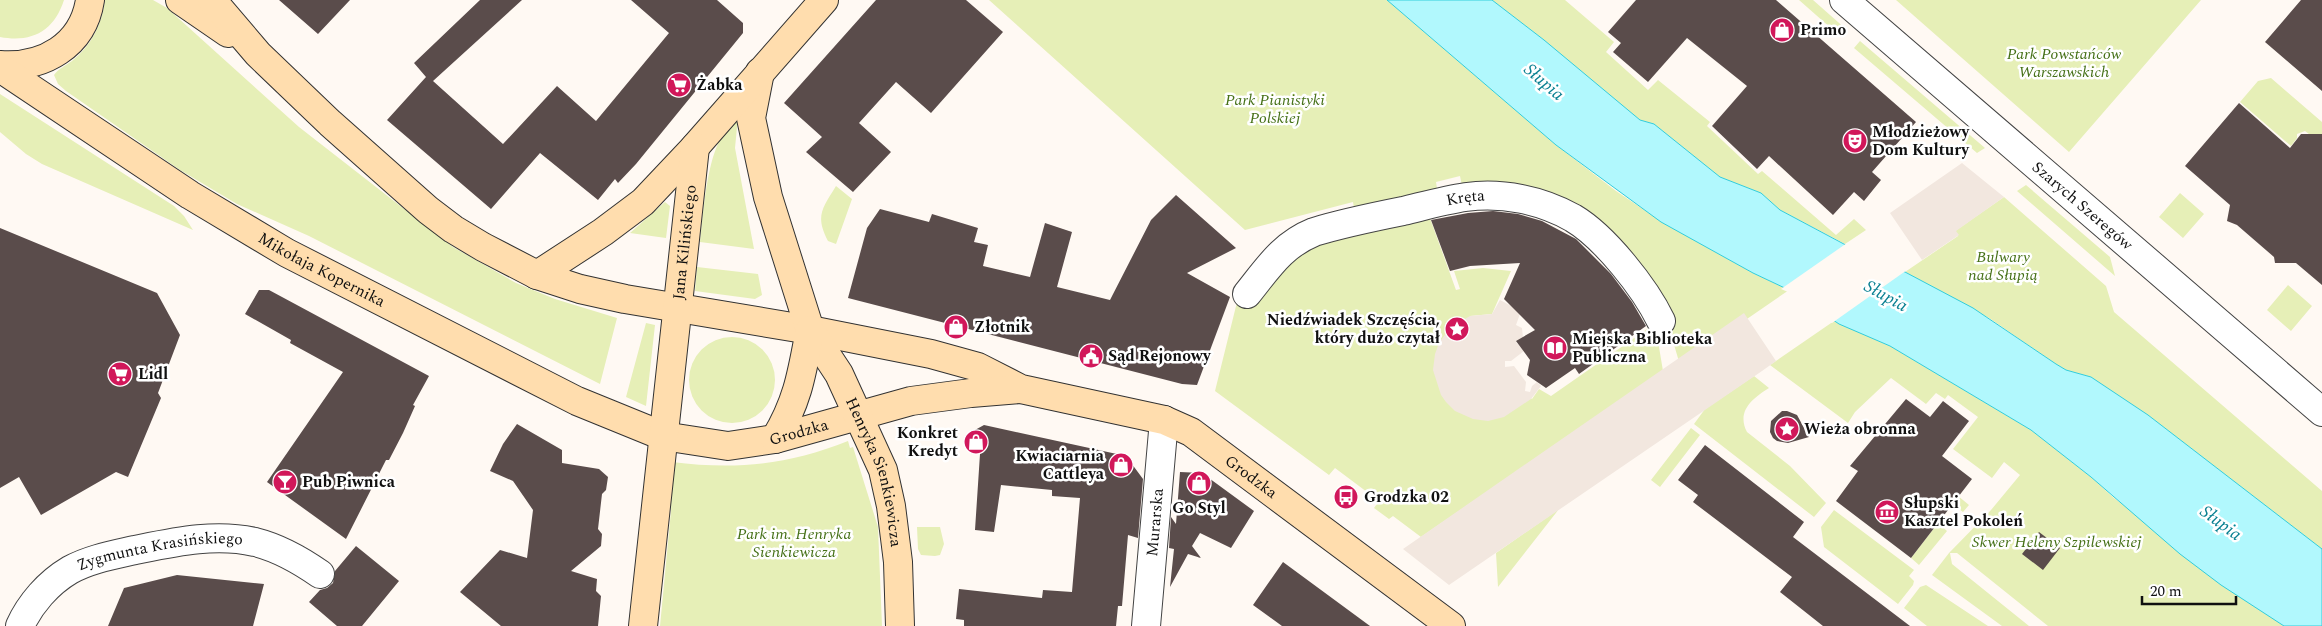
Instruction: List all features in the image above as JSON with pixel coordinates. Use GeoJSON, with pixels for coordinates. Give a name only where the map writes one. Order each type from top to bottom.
{"type":"FeatureCollection","features":[{"type":"Feature","properties":{"kind":"street"},"geometry":{"type":"LineString","coordinates":[[0,66],[19,66],[42,61],[62,49],[78,32],[88,10],[90,0]]}},
{"type":"Feature","properties":{"kind":"street"},"geometry":{"type":"LineString","coordinates":[[180,0],[258,54]]}},
{"type":"Feature","properties":{"kind":"street"},"geometry":{"type":"LineString","coordinates":[[212,0],[258,54],[330,123],[428,210],[483,247],[537,275],[580,289],[676,308],[810,330]]}},
{"type":"Feature","properties":{"kind":"street"},"geometry":{"type":"LineString","coordinates":[[537,275],[603,232],[642,202],[695,147],[824,0]]}},
{"type":"Feature","properties":{"kind":"street","name":"Szarych Szeregów"},"geometry":{"type":"LineString","coordinates":[[1844,0],[2322,412]]}},
{"type":"Feature","properties":{"kind":"street","name":"Mikołaja Kopernika"},"geometry":{"type":"LineString","coordinates":[[0,66],[190,195],[287,253],[577,401],[663,436]]}},
{"type":"Feature","properties":{"kind":"street"},"geometry":{"type":"LineString","coordinates":[[760,72],[751,118],[768,197],[810,330],[801,382],[794,404],[775,439]]}},
{"type":"Feature","properties":{"kind":"street","name":"Jana Kilińskiego"},"geometry":{"type":"LineString","coordinates":[[663,436],[695,147]]}},
{"type":"Feature","properties":{"kind":"street","name":"Kręta"},"geometry":{"type":"LineString","coordinates":[[1247,294],[1280,252],[1300,238],[1314,232],[1466,197],[1506,197],[1542,205],[1574,219],[1617,258],[1652,301],[1661,321]]}},
{"type":"Feature","properties":{"kind":"street","name":"Grodzka"},"geometry":{"type":"LineString","coordinates":[[810,330],[930,354],[978,367],[1021,389],[1164,420],[1190,432],[1451,626]]}},
{"type":"Feature","properties":{"kind":"street","name":"Henryka Sienkiewicza"},"geometry":{"type":"LineString","coordinates":[[810,330],[839,374],[859,414],[883,470],[891,506],[898,562],[900,626]]}},
{"type":"Feature","properties":{"kind":"street","name":"Grodzka"},"geometry":{"type":"LineString","coordinates":[[663,436],[728,446],[775,439],[902,403],[942,396],[1021,389]]}},
{"type":"Feature","properties":{"kind":"street","name":"Murarska"},"geometry":{"type":"LineString","coordinates":[[1146,626],[1164,420]]}},
{"type":"Feature","properties":{"kind":"street"},"geometry":{"type":"LineString","coordinates":[[643,626],[663,436]]}},
{"type":"Feature","properties":{"kind":"street","name":"Zygmunta Krasińskiego"},"geometry":{"type":"LineString","coordinates":[[18,626],[34,602],[51,584],[69,570],[110,555],[196,538],[229,539],[272,547],[306,564],[320,574]]}},
{"type":"Feature","properties":{"kind":"street"},"geometry":{"type":"LineString","coordinates":[[0,618],[18,626]]}},
{"type":"Feature","properties":{"kind":"green space"},"geometry":{"type":"Polygon","coordinates":[[[0,0],[64,0],[60,11],[48,27],[32,36],[12,38],[0,37],[0,0]]]}},
{"type":"Feature","properties":{"kind":"green space"},"geometry":{"type":"Polygon","coordinates":[[[105,0],[153,0],[167,8],[299,127],[453,247],[516,283],[555,299],[617,318],[600,384],[309,236],[237,204],[180,170],[66,91],[58,84],[54,75],[85,49],[98,26],[105,0]]]}},
{"type":"Feature","properties":{"kind":"green space","name":"Park Pianistyki Polskiej"},"geometry":{"type":"Polygon","coordinates":[[[989,0],[1387,0],[1556,145],[1616,191],[1662,222],[1753,273],[1789,290],[1680,365],[1662,304],[1604,235],[1463,191],[1460,176],[1436,182],[1438,195],[1423,199],[1456,290],[1460,289],[1454,271],[1483,268],[1511,271],[1492,314],[1470,316],[1476,344],[1532,399],[1539,389],[1551,396],[1653,325],[1663,371],[1421,537],[1393,516],[1389,519],[1374,508],[1379,501],[1335,468],[1329,475],[1215,391],[1239,294],[1355,214],[1353,202],[1245,230],[989,0]]]}},
{"type":"Feature","properties":{"kind":"green space"},"geometry":{"type":"Polygon","coordinates":[[[1492,0],[1565,0],[1614,42],[1606,52],[1648,90],[1658,80],[1710,122],[1707,126],[1758,174],[1762,171],[1836,235],[1854,219],[1866,230],[1845,244],[1780,210],[1761,193],[1720,177],[1654,124],[1640,120],[1544,40],[1492,0]]]}},
{"type":"Feature","properties":{"kind":"green space"},"geometry":{"type":"Polygon","coordinates":[[[1799,0],[1813,0],[1847,30],[1841,37],[1799,0]]]}},
{"type":"Feature","properties":{"kind":"green space","name":"Park Powstańców Warszawskich"},"geometry":{"type":"Polygon","coordinates":[[[1896,0],[2201,0],[2069,152],[1896,0]]]}},
{"type":"Feature","properties":{"kind":"green space"},"geometry":{"type":"Polygon","coordinates":[[[1860,41],[1985,148],[1977,153],[1854,48],[1860,41]]]}},
{"type":"Feature","properties":{"kind":"green space"},"geometry":{"type":"Polygon","coordinates":[[[2271,78],[2322,122],[2322,144],[2305,131],[2297,134],[2297,138],[2291,146],[2240,102],[2258,81],[2271,78]]]}},
{"type":"Feature","properties":{"kind":"green space"},"geometry":{"type":"Polygon","coordinates":[[[0,94],[174,206],[184,216],[193,230],[42,164],[26,154],[0,132],[0,94]]]}},
{"type":"Feature","properties":{"kind":"green space"},"geometry":{"type":"Polygon","coordinates":[[[738,117],[735,148],[754,249],[700,242],[704,202],[713,157],[723,135],[738,117]]]}},
{"type":"Feature","properties":{"kind":"green space"},"geometry":{"type":"Polygon","coordinates":[[[2026,185],[2110,257],[2115,276],[2017,191],[2026,185]]]}},
{"type":"Feature","properties":{"kind":"green space"},"geometry":{"type":"Polygon","coordinates":[[[836,186],[852,199],[836,244],[828,241],[821,219],[824,207],[836,186]]]}},
{"type":"Feature","properties":{"kind":"green space"},"geometry":{"type":"Polygon","coordinates":[[[2180,193],[2204,214],[2183,238],[2159,217],[2180,193]]]}},
{"type":"Feature","properties":{"kind":"green space","name":"Bulwary nad Słupią"},"geometry":{"type":"Polygon","coordinates":[[[2004,197],[2106,286],[2114,312],[2322,491],[2322,549],[2148,415],[2091,377],[2066,370],[1989,318],[1905,272],[1958,236],[1955,231],[2004,197]]]}},
{"type":"Feature","properties":{"kind":"green space"},"geometry":{"type":"Polygon","coordinates":[[[665,202],[670,206],[666,238],[630,233],[665,202]]]}},
{"type":"Feature","properties":{"kind":"green space"},"geometry":{"type":"Polygon","coordinates":[[[697,267],[758,274],[762,295],[755,299],[695,291],[697,267]]]}},
{"type":"Feature","properties":{"kind":"green space"},"geometry":{"type":"Polygon","coordinates":[[[2288,285],[2312,306],[2291,331],[2267,310],[2288,285]]]}},
{"type":"Feature","properties":{"kind":"green space","name":"Skwer Heleny Szpilewskiej"},"geometry":{"type":"Polygon","coordinates":[[[1834,321],[1890,346],[2031,430],[2091,477],[2114,498],[2284,626],[2048,626],[1957,553],[1950,553],[1952,564],[2029,626],[2002,626],[1932,575],[1949,553],[1991,510],[2020,475],[2004,462],[1992,478],[1953,449],[1978,417],[1948,395],[1945,399],[1936,393],[1926,404],[1891,378],[1855,412],[1848,423],[1770,365],[1834,321]]]}},
{"type":"Feature","properties":{"kind":"green space"},"geometry":{"type":"Polygon","coordinates":[[[646,323],[655,325],[646,406],[626,397],[646,323]]]}},
{"type":"Feature","properties":{"kind":"green space"},"geometry":{"type":"Polygon","coordinates":[[[732,337],[748,341],[762,350],[771,364],[775,380],[771,396],[762,410],[748,419],[732,423],[716,419],[702,410],[693,396],[689,380],[693,364],[702,350],[716,341],[732,337]]]}},
{"type":"Feature","properties":{"kind":"green space"},"geometry":{"type":"Polygon","coordinates":[[[1754,376],[1769,388],[1757,396],[1745,411],[1744,424],[1747,432],[1790,466],[1826,503],[1814,517],[1694,424],[1705,409],[1754,376]]]}},
{"type":"Feature","properties":{"kind":"green space"},"geometry":{"type":"Polygon","coordinates":[[[1691,428],[1700,435],[1660,487],[1651,480],[1691,428]]]}},
{"type":"Feature","properties":{"kind":"green space","name":"Park im. Henryka Sienkiewicza"},"geometry":{"type":"Polygon","coordinates":[[[848,441],[850,448],[853,447],[878,527],[882,626],[660,626],[671,511],[672,462],[718,465],[761,464],[804,456],[848,441]]]}},
{"type":"Feature","properties":{"kind":"green space"},"geometry":{"type":"Polygon","coordinates":[[[1929,472],[1969,505],[1963,512],[1922,481],[1929,472]]]}},
{"type":"Feature","properties":{"kind":"green space"},"geometry":{"type":"Polygon","coordinates":[[[1559,509],[1498,587],[1496,553],[1559,509]]]}},
{"type":"Feature","properties":{"kind":"green space"},"geometry":{"type":"Polygon","coordinates":[[[1834,510],[1914,570],[1909,576],[1914,581],[1913,585],[1898,604],[1824,547],[1821,527],[1834,510]]]}},
{"type":"Feature","properties":{"kind":"green space"},"geometry":{"type":"Polygon","coordinates":[[[1938,523],[1947,531],[1919,565],[1911,558],[1938,523]]]}},
{"type":"Feature","properties":{"kind":"green space"},"geometry":{"type":"Polygon","coordinates":[[[917,527],[940,527],[944,544],[940,555],[921,555],[918,549],[917,527]]]}},
{"type":"Feature","properties":{"kind":"green space"},"geometry":{"type":"Polygon","coordinates":[[[1926,585],[1988,626],[1927,626],[1904,608],[1920,587],[1926,585]]]}},
{"type":"Feature","properties":{"kind":"shaded area"},"geometry":{"type":"Polygon","coordinates":[[[1962,163],[2004,197],[1956,231],[1959,235],[1922,260],[1890,213],[1962,163]]]}},
{"type":"Feature","properties":{"kind":"shaded area"},"geometry":{"type":"Polygon","coordinates":[[[1500,300],[1521,311],[1516,325],[1522,328],[1523,338],[1516,342],[1524,351],[1511,361],[1505,361],[1505,367],[1514,366],[1526,382],[1525,391],[1530,392],[1532,386],[1537,382],[1541,386],[1531,399],[1504,417],[1488,421],[1473,419],[1455,411],[1441,395],[1433,370],[1435,354],[1439,343],[1450,328],[1470,316],[1492,314],[1500,300]]]}},
{"type":"Feature","properties":{"kind":"shaded area"},"geometry":{"type":"Polygon","coordinates":[[[1744,313],[1776,361],[1762,371],[1449,585],[1403,549],[1744,313]]]}},
{"type":"Feature","properties":{"kind":"water","name":"Słupia"},"geometry":{"type":"Polygon","coordinates":[[[1387,0],[1492,0],[1544,40],[1640,120],[1654,124],[1720,177],[1761,193],[1780,210],[1857,251],[1905,272],[1973,308],[2056,364],[2066,370],[2091,377],[2148,415],[2322,549],[2322,626],[2284,626],[2221,585],[2180,554],[2091,477],[2031,430],[1890,346],[1839,324],[1789,290],[1753,273],[1661,222],[1556,145],[1387,0]]]}},
{"type":"Feature","properties":{"kind":"pier"},"geometry":{"type":"Polygon","coordinates":[[[1847,243],[1907,270],[1832,323],[1811,313],[1788,292],[1781,289],[1847,243]]]}},
{"type":"Feature","properties":{"kind":"building"},"geometry":{"type":"Polygon","coordinates":[[[279,0],[350,0],[318,34],[279,0]]]}},
{"type":"Feature","properties":{"kind":"building"},"geometry":{"type":"Polygon","coordinates":[[[480,0],[522,0],[433,81],[503,144],[557,86],[596,121],[669,33],[631,0],[717,0],[743,23],[743,33],[636,164],[618,183],[615,179],[598,200],[540,153],[491,209],[387,120],[426,77],[414,63],[480,0]]]}},
{"type":"Feature","properties":{"kind":"building"},"geometry":{"type":"Polygon","coordinates":[[[876,0],[966,0],[1003,32],[931,113],[896,82],[859,123],[891,152],[853,192],[806,152],[822,137],[784,103],[876,0]]]}},
{"type":"Feature","properties":{"kind":"building"},"geometry":{"type":"Polygon","coordinates":[[[1636,0],[1776,0],[1916,122],[1872,172],[1881,180],[1864,201],[1854,192],[1833,215],[1769,156],[1757,169],[1712,126],[1747,86],[1687,38],[1648,82],[1613,52],[1621,43],[1608,32],[1636,0]]]}},
{"type":"Feature","properties":{"kind":"building"},"geometry":{"type":"Polygon","coordinates":[[[2301,0],[2322,0],[2322,91],[2265,42],[2301,0]]]}},
{"type":"Feature","properties":{"kind":"building"},"geometry":{"type":"Polygon","coordinates":[[[2239,103],[2290,148],[2301,134],[2322,134],[2322,285],[2296,263],[2275,263],[2274,257],[2237,225],[2227,221],[2230,205],[2185,166],[2239,103]]]}},
{"type":"Feature","properties":{"kind":"building"},"geometry":{"type":"Polygon","coordinates":[[[1176,195],[1236,248],[1187,273],[1230,297],[1197,385],[1182,384],[848,298],[867,228],[880,209],[929,222],[932,214],[978,228],[974,242],[988,245],[983,266],[1030,277],[1045,223],[1072,232],[1057,287],[1110,300],[1151,220],[1176,195]]]}},
{"type":"Feature","properties":{"kind":"building"},"geometry":{"type":"Polygon","coordinates":[[[1493,211],[1518,214],[1542,221],[1576,239],[1611,274],[1632,302],[1646,326],[1579,374],[1575,368],[1546,388],[1527,375],[1530,360],[1516,341],[1535,330],[1504,299],[1520,263],[1470,266],[1450,271],[1431,220],[1468,213],[1493,211]]]}},
{"type":"Feature","properties":{"kind":"building"},"geometry":{"type":"Polygon","coordinates":[[[0,228],[157,293],[180,335],[158,393],[161,398],[128,477],[116,472],[41,515],[19,477],[0,488],[0,228]]]}},
{"type":"Feature","properties":{"kind":"building"},"geometry":{"type":"Polygon","coordinates":[[[259,290],[269,290],[429,376],[413,405],[415,406],[403,433],[389,460],[386,460],[346,539],[267,482],[343,372],[290,343],[291,340],[245,314],[259,290]]]}},
{"type":"Feature","properties":{"kind":"building"},"geometry":{"type":"Polygon","coordinates":[[[1906,399],[1930,417],[1943,401],[1969,421],[1942,456],[1972,479],[1911,558],[1836,501],[1858,471],[1850,466],[1906,399]]]}},
{"type":"Feature","properties":{"kind":"building"},"geometry":{"type":"Polygon","coordinates":[[[1782,411],[1797,415],[1809,437],[1788,443],[1777,441],[1773,438],[1770,432],[1771,421],[1782,411]]]}},
{"type":"Feature","properties":{"kind":"building"},"geometry":{"type":"Polygon","coordinates":[[[517,424],[562,450],[562,463],[599,469],[608,477],[606,490],[602,494],[598,529],[602,534],[601,546],[571,571],[597,579],[596,591],[601,596],[598,626],[501,626],[460,592],[500,550],[527,558],[533,510],[513,481],[490,471],[503,444],[517,424]]]}},
{"type":"Feature","properties":{"kind":"building"},"geometry":{"type":"Polygon","coordinates":[[[984,425],[1126,456],[1143,479],[1138,538],[1128,535],[1122,606],[1118,606],[1116,626],[964,626],[964,620],[956,619],[959,589],[1042,598],[1043,590],[1072,592],[1080,498],[1052,496],[1052,490],[1001,485],[994,532],[975,530],[980,454],[974,448],[975,430],[984,425]]]}},
{"type":"Feature","properties":{"kind":"building"},"geometry":{"type":"Polygon","coordinates":[[[1705,445],[1804,522],[1793,537],[1910,626],[1823,626],[1780,592],[1792,577],[1693,502],[1698,495],[1678,480],[1705,445]]]}},
{"type":"Feature","properties":{"kind":"building"},"geometry":{"type":"Polygon","coordinates":[[[1180,472],[1202,473],[1254,511],[1231,548],[1200,533],[1192,546],[1201,558],[1188,554],[1170,587],[1174,549],[1169,548],[1171,517],[1176,524],[1180,472]]]}},
{"type":"Feature","properties":{"kind":"building"},"geometry":{"type":"Polygon","coordinates":[[[2039,532],[2060,548],[2043,570],[2022,554],[2039,532]]]}},
{"type":"Feature","properties":{"kind":"building"},"geometry":{"type":"Polygon","coordinates":[[[356,546],[399,581],[362,626],[337,626],[309,602],[320,590],[327,588],[333,583],[335,571],[356,546]]]}},
{"type":"Feature","properties":{"kind":"building"},"geometry":{"type":"Polygon","coordinates":[[[1283,562],[1370,626],[1282,626],[1253,605],[1283,562]]]}},
{"type":"Feature","properties":{"kind":"building"},"geometry":{"type":"Polygon","coordinates":[[[177,575],[264,584],[253,626],[108,626],[124,588],[177,575]]]}},
{"type":"Feature","properties":{"kind":"place","name":"Primo"},"geometry":{"type":"Point","coordinates":[1782,30]}},
{"type":"Feature","properties":{"kind":"place","name":"Żabka"},"geometry":{"type":"Point","coordinates":[679,85]}},
{"type":"Feature","properties":{"kind":"place","name":"Młodzieżowy Dom Kultury"},"geometry":{"type":"Point","coordinates":[1855,141]}},
{"type":"Feature","properties":{"kind":"place","name":"Złotnik"},"geometry":{"type":"Point","coordinates":[956,327]}},
{"type":"Feature","properties":{"kind":"place","name":"Niedźwiadek Szczęścia, który dużo czytał"},"geometry":{"type":"Point","coordinates":[1457,329]}},
{"type":"Feature","properties":{"kind":"place","name":"Miejska Biblioteka Publiczna"},"geometry":{"type":"Point","coordinates":[1555,348]}},
{"type":"Feature","properties":{"kind":"place","name":"Sąd Rejonowy"},"geometry":{"type":"Point","coordinates":[1091,356]}},
{"type":"Feature","properties":{"kind":"place","name":"Lidl"},"geometry":{"type":"Point","coordinates":[120,374]}},
{"type":"Feature","properties":{"kind":"place","name":"Wieża obronna"},"geometry":{"type":"Point","coordinates":[1787,429]}},
{"type":"Feature","properties":{"kind":"place","name":"Konkret Kredyt"},"geometry":{"type":"Point","coordinates":[976,442]}},
{"type":"Feature","properties":{"kind":"place","name":"Kwiaciarnia Cattleya"},"geometry":{"type":"Point","coordinates":[1121,465]}},
{"type":"Feature","properties":{"kind":"place","name":"Pub Piwnica"},"geometry":{"type":"Point","coordinates":[285,482]}},
{"type":"Feature","properties":{"kind":"place","name":"Go Styl"},"geometry":{"type":"Point","coordinates":[1199,483]}},
{"type":"Feature","properties":{"kind":"place","name":"Grodzka 02"},"geometry":{"type":"Point","coordinates":[1346,497]}},
{"type":"Feature","properties":{"kind":"place","name":"Słupski Kasztel Pokoleń"},"geometry":{"type":"Point","coordinates":[1887,512]}}]}
